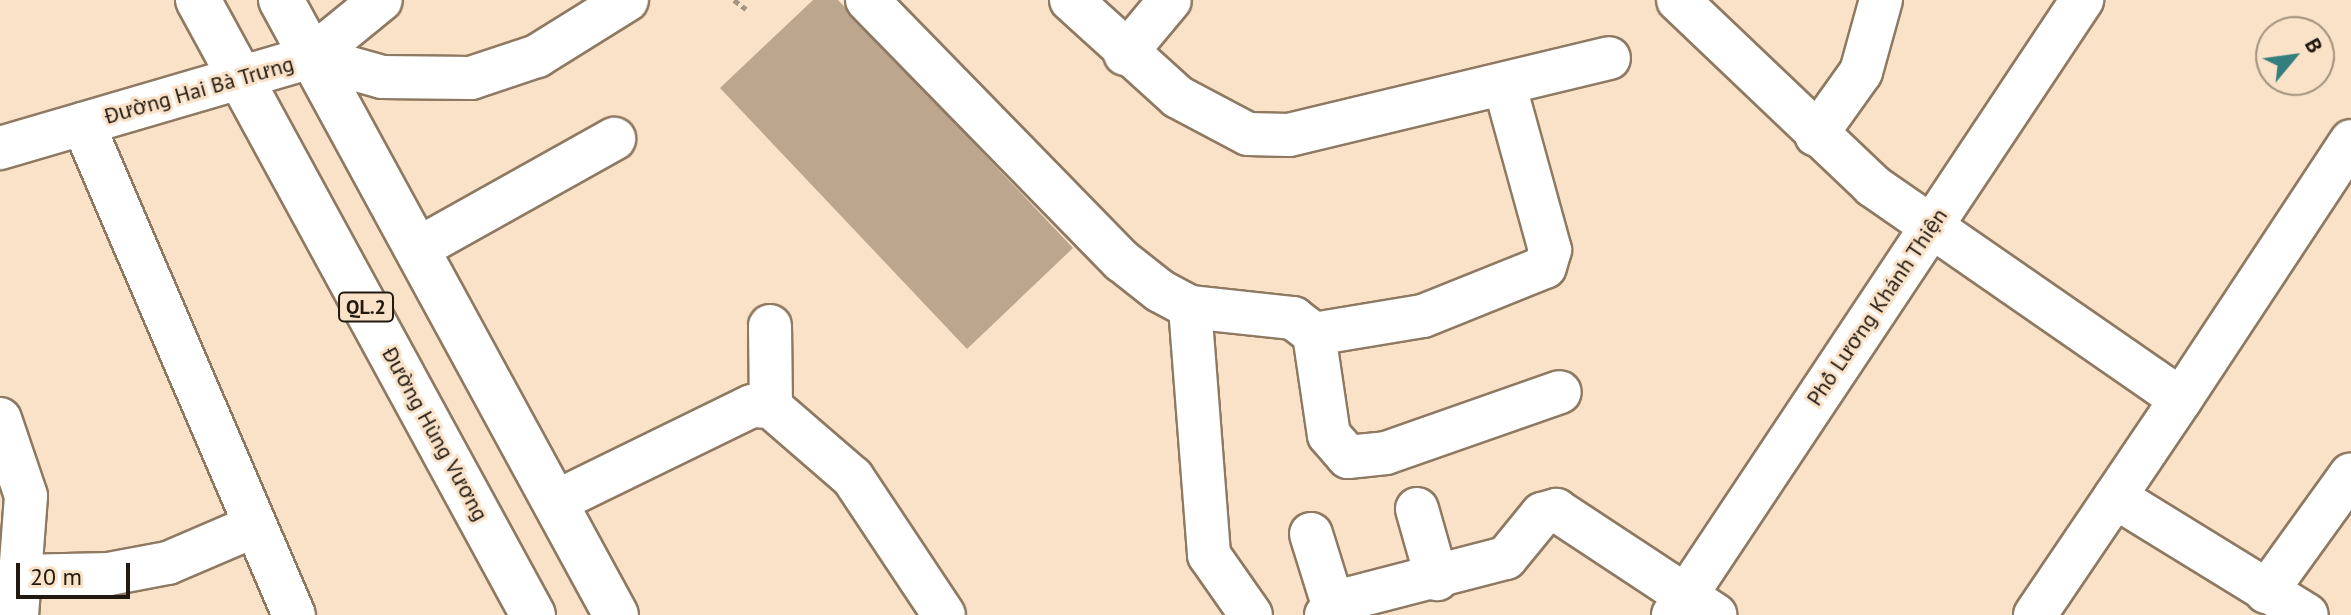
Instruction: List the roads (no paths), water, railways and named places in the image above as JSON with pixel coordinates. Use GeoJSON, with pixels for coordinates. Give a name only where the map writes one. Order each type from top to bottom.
{"type":"FeatureCollection","features":[{"type":"Feature","properties":{"kind":"main road","name":"Đường Hùng Vương"},"geometry":{"type":"LineString","coordinates":[[198,0],[533,615]]}},
{"type":"Feature","properties":{"kind":"main road"},"geometry":{"type":"LineString","coordinates":[[281,0],[616,615]]}},
{"type":"Feature","properties":{"kind":"street","name":"Đường Hai Bà Trưng"},"geometry":{"type":"LineString","coordinates":[[0,148],[311,57],[381,0]]}},
{"type":"Feature","properties":{"kind":"street"},"geometry":{"type":"LineString","coordinates":[[311,57],[382,77],[471,78],[537,56],[627,0]]}},
{"type":"Feature","properties":{"kind":"street"},"geometry":{"type":"LineString","coordinates":[[867,0],[1122,261],[1190,307],[1293,318],[1314,334],[1329,435],[1348,457],[1386,453],[1560,392]]}},
{"type":"Feature","properties":{"kind":"street"},"geometry":{"type":"LineString","coordinates":[[1071,0],[1125,54],[1178,97],[1248,134],[1289,135],[1505,87],[1609,58]]}},
{"type":"Feature","properties":{"kind":"street"},"geometry":{"type":"LineString","coordinates":[[1125,54],[1170,0]]}},
{"type":"Feature","properties":{"kind":"street"},"geometry":{"type":"LineString","coordinates":[[1678,0],[1816,135],[1873,186],[2181,399]]}},
{"type":"Feature","properties":{"kind":"street"},"geometry":{"type":"LineString","coordinates":[[1816,135],[1861,72],[1881,0]]}},
{"type":"Feature","properties":{"kind":"street","name":"Phố Lương Khánh Thiện"},"geometry":{"type":"LineString","coordinates":[[1691,608],[1932,224],[2082,0]]}},
{"type":"Feature","properties":{"kind":"street"},"geometry":{"type":"LineString","coordinates":[[1314,334],[1423,316],[1545,267],[1550,250],[1505,87]]}},
{"type":"Feature","properties":{"kind":"street"},"geometry":{"type":"LineString","coordinates":[[83,124],[252,527],[294,615]]}},
{"type":"Feature","properties":{"kind":"street"},"geometry":{"type":"LineString","coordinates":[[417,249],[614,139]]}},
{"type":"Feature","properties":{"kind":"street"},"geometry":{"type":"LineString","coordinates":[[2035,615],[2351,141]]}},
{"type":"Feature","properties":{"kind":"street"},"geometry":{"type":"LineString","coordinates":[[1190,307],[1209,555],[1251,615]]}},
{"type":"Feature","properties":{"kind":"street"},"geometry":{"type":"LineString","coordinates":[[770,326],[771,407]]}},
{"type":"Feature","properties":{"kind":"street"},"geometry":{"type":"LineString","coordinates":[[555,502],[752,406],[771,407],[853,478],[944,615]]}},
{"type":"Feature","properties":{"kind":"street"},"geometry":{"type":"LineString","coordinates":[[0,419],[26,496],[19,595],[168,563],[252,527]]}},
{"type":"Feature","properties":{"kind":"street"},"geometry":{"type":"LineString","coordinates":[[2266,592],[2351,474]]}},
{"type":"Feature","properties":{"kind":"street"},"geometry":{"type":"LineString","coordinates":[[2115,497],[2307,615]]}},
{"type":"Feature","properties":{"kind":"street"},"geometry":{"type":"LineString","coordinates":[[1311,534],[1330,612],[1506,558],[1542,514],[1556,510],[1691,608]]}},
{"type":"Feature","properties":{"kind":"street"},"geometry":{"type":"LineString","coordinates":[[1406,514],[1423,582]]}}]}
